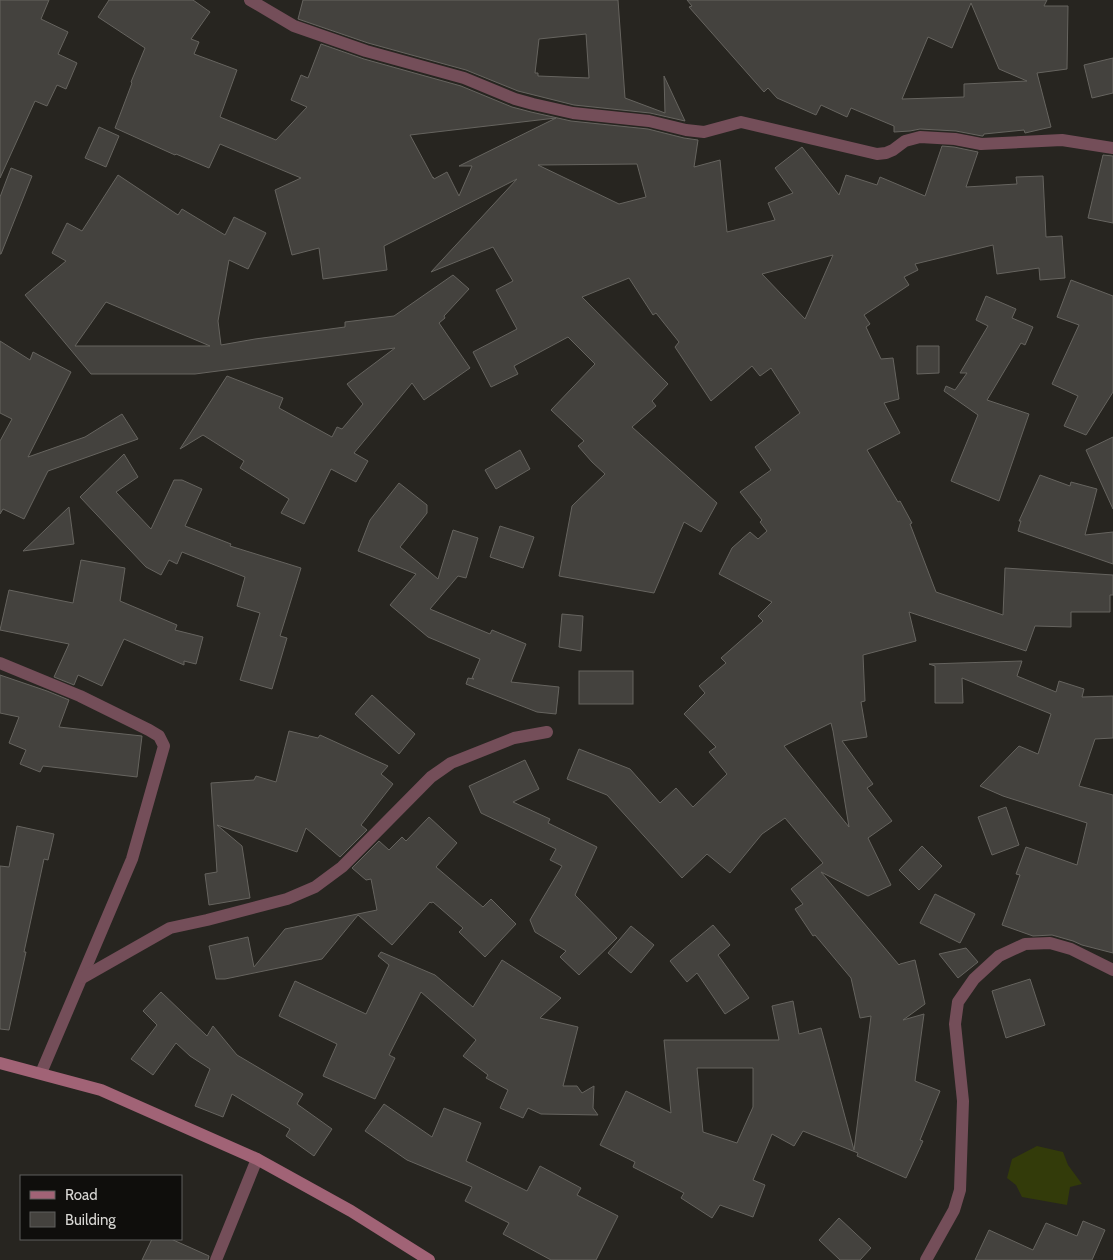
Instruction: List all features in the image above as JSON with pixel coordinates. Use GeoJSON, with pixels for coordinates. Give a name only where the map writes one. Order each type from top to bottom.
{"type":"FeatureCollection","features":[{"type":"Feature","properties":{"kind":"street"},"geometry":{"type":"LineString","coordinates":[[250,0],[294,26],[366,51],[464,78],[514,99],[572,113],[649,122],[704,132],[741,122],[877,154],[886,153],[905,141],[920,137],[956,139],[981,144],[1062,140],[1113,148]]}},
{"type":"Feature","properties":{"kind":"street"},"geometry":{"type":"LineString","coordinates":[[0,663],[80,696],[149,730],[159,736],[164,746],[132,859],[41,1073]]}},
{"type":"Feature","properties":{"kind":"street"},"geometry":{"type":"LineString","coordinates":[[82,978],[170,928],[287,899],[315,887],[342,867],[431,777],[451,763],[514,738],[547,732]]}},
{"type":"Feature","properties":{"kind":"street"},"geometry":{"type":"LineString","coordinates":[[926,1260],[954,1210],[960,1190],[963,1101],[955,1024],[958,1002],[974,980],[999,956],[1025,944],[1050,943],[1071,949],[1113,970]]}},
{"type":"Feature","properties":{"kind":"street"},"geometry":{"type":"LineString","coordinates":[[0,1063],[100,1090],[257,1159],[351,1211],[429,1260]]}},
{"type":"Feature","properties":{"kind":"street"},"geometry":{"type":"LineString","coordinates":[[216,1260],[257,1159]]}},
{"type":"Feature","properties":{"kind":"green space"},"geometry":{"type":"Polygon","coordinates":[[[1037,1146],[1063,1152],[1068,1165],[1082,1184],[1070,1187],[1067,1205],[1022,1197],[1016,1185],[1007,1178],[1012,1159],[1037,1146]]]}},
{"type":"Feature","properties":{"kind":"building"},"geometry":{"type":"Polygon","coordinates":[[[0,0],[49,0],[41,19],[68,32],[58,54],[77,63],[66,89],[57,85],[47,106],[35,101],[0,178],[0,0]]]}},
{"type":"Feature","properties":{"kind":"building"},"geometry":{"type":"Polygon","coordinates":[[[109,0],[193,0],[210,12],[191,39],[199,42],[194,54],[237,70],[220,117],[276,140],[307,107],[291,100],[301,75],[308,78],[321,44],[364,59],[461,86],[512,107],[531,112],[571,121],[648,129],[698,140],[694,167],[720,160],[727,232],[775,220],[768,203],[793,193],[775,168],[802,147],[839,195],[846,175],[877,185],[880,177],[925,196],[942,146],[978,152],[966,187],[1017,184],[1016,177],[1043,176],[1046,237],[1062,236],[1065,278],[1040,280],[1039,268],[997,274],[993,245],[915,264],[918,270],[904,277],[909,285],[864,315],[870,324],[866,327],[881,359],[893,358],[899,399],[884,403],[900,433],[867,450],[912,523],[910,524],[936,592],[1003,615],[1005,568],[1113,575],[1113,595],[1110,595],[1110,612],[1071,612],[1071,627],[1035,626],[1026,651],[909,612],[916,641],[863,655],[865,701],[861,702],[867,737],[842,741],[873,784],[867,788],[892,821],[868,838],[891,885],[868,896],[821,872],[899,965],[915,960],[925,1004],[903,1020],[924,1014],[915,1081],[940,1091],[920,1140],[923,1141],[906,1178],[857,1156],[858,1153],[803,1131],[794,1146],[772,1134],[753,1180],[765,1185],[753,1217],[720,1205],[712,1218],[681,1198],[684,1193],[633,1167],[635,1162],[600,1145],[626,1091],[671,1113],[664,1040],[779,1040],[772,1006],[793,1001],[799,1034],[821,1028],[854,1150],[871,1016],[860,1018],[851,978],[815,935],[813,936],[795,909],[803,904],[791,889],[823,863],[785,818],[762,834],[730,873],[707,854],[682,878],[607,795],[567,779],[579,749],[630,769],[660,803],[676,788],[693,807],[727,774],[709,752],[716,747],[684,714],[705,693],[699,686],[726,663],[721,658],[763,621],[758,616],[772,602],[719,574],[732,548],[750,532],[758,539],[767,531],[760,522],[762,520],[740,492],[771,470],[755,447],[800,413],[771,368],[760,376],[752,366],[711,401],[675,347],[679,342],[656,313],[653,315],[629,278],[582,297],[668,384],[652,401],[656,406],[632,427],[717,503],[701,532],[684,522],[654,593],[559,576],[572,506],[605,474],[578,446],[584,441],[551,410],[595,364],[568,337],[514,366],[518,374],[491,387],[473,352],[517,329],[496,290],[513,281],[493,247],[431,272],[517,179],[384,246],[387,270],[323,279],[319,248],[292,255],[275,190],[301,178],[220,144],[209,168],[115,128],[145,48],[98,17],[109,0]],[[556,118],[410,135],[433,178],[447,172],[459,196],[472,166],[459,166],[556,118]],[[637,164],[538,165],[619,204],[646,197],[637,164]],[[833,255],[762,274],[805,319],[833,255]],[[831,723],[784,746],[849,827],[833,731],[831,723]],[[697,1068],[703,1132],[737,1143],[753,1107],[753,1068],[697,1068]]]}},
{"type":"Feature","properties":{"kind":"building"},"geometry":{"type":"Polygon","coordinates":[[[303,0],[618,0],[625,98],[665,113],[664,76],[685,121],[650,113],[574,105],[518,91],[466,70],[368,43],[298,19],[303,0]],[[586,34],[539,39],[535,73],[538,73],[538,76],[589,78],[586,34]]]}},
{"type":"Feature","properties":{"kind":"building"},"geometry":{"type":"Polygon","coordinates":[[[687,0],[1047,0],[1044,6],[1068,6],[1067,69],[1037,73],[1051,127],[1025,133],[1024,130],[984,134],[983,136],[956,131],[920,129],[894,132],[894,126],[851,108],[847,117],[821,105],[816,115],[777,98],[768,88],[764,92],[689,7],[692,6],[687,0]],[[971,3],[952,48],[928,37],[902,99],[964,97],[964,84],[1027,81],[999,69],[971,3]]]}},
{"type":"Feature","properties":{"kind":"building"},"geometry":{"type":"Polygon","coordinates":[[[1113,58],[1113,93],[1092,98],[1084,65],[1113,58]]]}},
{"type":"Feature","properties":{"kind":"building"},"geometry":{"type":"Polygon","coordinates":[[[99,127],[119,136],[106,167],[85,158],[99,127]]]}},
{"type":"Feature","properties":{"kind":"building"},"geometry":{"type":"Polygon","coordinates":[[[1103,155],[1113,156],[1113,223],[1088,218],[1103,155]]]}},
{"type":"Feature","properties":{"kind":"building"},"geometry":{"type":"Polygon","coordinates":[[[11,168],[32,176],[0,254],[0,197],[11,168]]]}},
{"type":"Feature","properties":{"kind":"building"},"geometry":{"type":"Polygon","coordinates":[[[118,175],[178,215],[182,209],[225,235],[234,217],[266,233],[248,269],[229,260],[218,321],[221,345],[345,327],[345,322],[394,316],[453,275],[469,289],[439,323],[470,368],[424,400],[412,383],[354,453],[368,461],[356,482],[331,469],[304,524],[281,513],[289,499],[240,468],[244,461],[203,435],[180,449],[227,376],[283,398],[279,408],[332,437],[337,427],[342,429],[363,404],[347,384],[395,348],[195,374],[91,374],[25,295],[66,261],[52,253],[67,223],[82,231],[118,175]],[[106,302],[75,346],[210,346],[106,302]]]}},
{"type":"Feature","properties":{"kind":"building"},"geometry":{"type":"Polygon","coordinates":[[[1071,280],[1113,296],[1113,392],[1086,435],[1064,426],[1078,396],[1052,384],[1079,325],[1057,317],[1071,280]]]}},
{"type":"Feature","properties":{"kind":"building"},"geometry":{"type":"Polygon","coordinates":[[[986,296],[1016,309],[1012,318],[1033,327],[1025,345],[1021,343],[987,400],[1029,414],[999,501],[951,481],[978,415],[944,391],[946,386],[955,390],[967,373],[960,373],[988,326],[976,320],[986,296]]]}},
{"type":"Feature","properties":{"kind":"building"},"geometry":{"type":"Polygon","coordinates":[[[0,341],[30,360],[33,352],[71,372],[28,457],[85,437],[122,414],[138,439],[48,471],[24,519],[3,509],[0,514],[0,441],[12,419],[0,413],[0,341]]]}},
{"type":"Feature","properties":{"kind":"building"},"geometry":{"type":"Polygon","coordinates":[[[917,346],[939,346],[939,373],[917,374],[917,346]]]}},
{"type":"Feature","properties":{"kind":"building"},"geometry":{"type":"Polygon","coordinates":[[[1113,437],[1113,509],[1086,450],[1113,437]]]}},
{"type":"Feature","properties":{"kind":"building"},"geometry":{"type":"Polygon","coordinates":[[[520,450],[530,469],[496,489],[485,470],[520,450]]]}},
{"type":"Feature","properties":{"kind":"building"},"geometry":{"type":"Polygon","coordinates":[[[124,454],[138,477],[116,492],[151,529],[174,480],[182,480],[202,489],[185,526],[231,544],[230,546],[301,568],[280,636],[287,638],[272,689],[240,680],[260,613],[237,606],[245,577],[182,552],[177,564],[169,560],[161,575],[146,567],[80,497],[124,454]]]}},
{"type":"Feature","properties":{"kind":"building"},"geometry":{"type":"Polygon","coordinates":[[[1040,475],[1070,486],[1071,482],[1097,489],[1085,535],[1113,532],[1113,564],[1018,531],[1021,521],[1019,521],[1040,475]]]}},
{"type":"Feature","properties":{"kind":"building"},"geometry":{"type":"Polygon","coordinates":[[[399,483],[427,505],[427,513],[400,547],[438,579],[453,530],[478,538],[466,578],[458,576],[430,609],[490,634],[492,630],[526,644],[511,682],[559,687],[556,714],[537,712],[466,684],[468,678],[474,679],[472,678],[480,659],[428,637],[390,605],[416,574],[358,551],[370,520],[399,483]]]}},
{"type":"Feature","properties":{"kind":"building"},"geometry":{"type":"Polygon","coordinates":[[[69,507],[74,544],[23,551],[69,507]]]}},
{"type":"Feature","properties":{"kind":"building"},"geometry":{"type":"Polygon","coordinates":[[[500,526],[534,537],[523,568],[490,557],[500,526]]]}},
{"type":"Feature","properties":{"kind":"building"},"geometry":{"type":"Polygon","coordinates":[[[81,560],[125,568],[120,601],[177,625],[175,630],[203,637],[196,664],[184,661],[184,665],[124,639],[102,686],[78,675],[74,685],[54,677],[69,644],[0,630],[9,590],[73,603],[81,560]]]}},
{"type":"Feature","properties":{"kind":"building"},"geometry":{"type":"Polygon","coordinates":[[[562,614],[583,616],[581,651],[559,647],[562,614]]]}},
{"type":"Feature","properties":{"kind":"building"},"geometry":{"type":"Polygon","coordinates":[[[1022,661],[1017,676],[1056,692],[1059,681],[1084,689],[1082,697],[1113,696],[1113,738],[1095,739],[1079,786],[1113,795],[1113,953],[1052,935],[1033,936],[1002,925],[1020,875],[1016,874],[1026,847],[1077,865],[1087,823],[1003,796],[980,786],[1019,746],[1038,754],[1051,714],[962,678],[963,703],[935,703],[935,666],[929,664],[1022,661]]]}},
{"type":"Feature","properties":{"kind":"building"},"geometry":{"type":"Polygon","coordinates":[[[579,671],[633,671],[633,704],[579,704],[579,671]]]}},
{"type":"Feature","properties":{"kind":"building"},"geometry":{"type":"Polygon","coordinates":[[[0,675],[69,700],[59,727],[142,736],[137,777],[43,766],[40,772],[20,764],[26,750],[9,743],[19,717],[0,713],[0,675]]]}},
{"type":"Feature","properties":{"kind":"building"},"geometry":{"type":"Polygon","coordinates":[[[372,695],[415,734],[399,754],[355,714],[372,695]]]}},
{"type":"Feature","properties":{"kind":"building"},"geometry":{"type":"Polygon","coordinates":[[[289,731],[318,738],[320,735],[388,766],[381,774],[393,784],[361,825],[367,830],[340,857],[306,828],[297,852],[217,825],[242,846],[250,898],[209,905],[205,874],[217,872],[211,783],[254,780],[256,776],[276,782],[289,731]]]}},
{"type":"Feature","properties":{"kind":"building"},"geometry":{"type":"Polygon","coordinates":[[[525,760],[539,789],[513,802],[550,819],[548,823],[597,847],[575,895],[617,938],[579,975],[560,957],[566,951],[535,932],[530,920],[562,866],[550,860],[556,849],[481,813],[469,786],[525,760]]]}},
{"type":"Feature","properties":{"kind":"building"},"geometry":{"type":"Polygon","coordinates":[[[1006,807],[1019,845],[992,855],[978,817],[1006,807]]]}},
{"type":"Feature","properties":{"kind":"building"},"geometry":{"type":"Polygon","coordinates":[[[429,817],[457,843],[436,867],[483,907],[491,899],[516,924],[485,957],[459,932],[463,928],[433,902],[430,902],[392,945],[358,915],[322,959],[225,979],[216,979],[209,946],[248,937],[254,967],[285,929],[377,910],[371,879],[366,880],[352,868],[379,841],[389,850],[402,837],[406,841],[429,817]]]}},
{"type":"Feature","properties":{"kind":"building"},"geometry":{"type":"Polygon","coordinates":[[[17,826],[54,834],[48,860],[44,859],[9,1030],[0,1029],[0,866],[9,867],[17,826]]]}},
{"type":"Feature","properties":{"kind":"building"},"geometry":{"type":"Polygon","coordinates":[[[922,846],[942,866],[919,890],[899,870],[922,846]]]}},
{"type":"Feature","properties":{"kind":"building"},"geometry":{"type":"Polygon","coordinates":[[[935,894],[975,914],[960,943],[920,923],[935,894]]]}},
{"type":"Feature","properties":{"kind":"building"},"geometry":{"type":"Polygon","coordinates":[[[713,925],[730,945],[718,955],[749,998],[725,1014],[697,973],[687,982],[670,961],[713,925]]]}},
{"type":"Feature","properties":{"kind":"building"},"geometry":{"type":"Polygon","coordinates":[[[631,926],[654,945],[631,973],[608,953],[631,926]]]}},
{"type":"Feature","properties":{"kind":"building"},"geometry":{"type":"Polygon","coordinates":[[[966,948],[978,962],[958,978],[939,954],[966,948]]]}},
{"type":"Feature","properties":{"kind":"building"},"geometry":{"type":"Polygon","coordinates":[[[381,952],[435,975],[473,1007],[502,960],[561,998],[540,1018],[578,1027],[563,1086],[577,1086],[582,1093],[594,1086],[593,1108],[598,1115],[541,1114],[528,1108],[523,1118],[500,1108],[508,1090],[486,1078],[488,1075],[463,1056],[476,1040],[421,992],[389,1055],[395,1058],[375,1099],[323,1076],[337,1044],[279,1016],[295,981],[366,1014],[389,965],[378,956],[381,952]]]}},
{"type":"Feature","properties":{"kind":"building"},"geometry":{"type":"Polygon","coordinates":[[[1030,979],[1045,1025],[1006,1038],[992,991],[1030,979]]]}},
{"type":"Feature","properties":{"kind":"building"},"geometry":{"type":"Polygon","coordinates":[[[161,992],[207,1036],[213,1026],[237,1055],[303,1094],[297,1104],[332,1129],[314,1156],[286,1136],[290,1129],[232,1094],[223,1117],[195,1106],[210,1069],[190,1056],[176,1043],[153,1075],[131,1059],[157,1025],[143,1011],[161,992]]]}},
{"type":"Feature","properties":{"kind":"building"},"geometry":{"type":"Polygon","coordinates":[[[384,1104],[432,1137],[444,1108],[481,1123],[466,1161],[527,1191],[540,1166],[581,1188],[577,1195],[618,1216],[596,1260],[551,1260],[503,1234],[509,1223],[465,1201],[472,1187],[407,1160],[365,1131],[384,1104]]]}},
{"type":"Feature","properties":{"kind":"building"},"geometry":{"type":"Polygon","coordinates":[[[839,1218],[871,1248],[860,1260],[840,1260],[819,1240],[839,1218]]]}},
{"type":"Feature","properties":{"kind":"building"},"geometry":{"type":"Polygon","coordinates":[[[1083,1221],[1105,1230],[1092,1260],[975,1260],[989,1230],[1033,1250],[1046,1223],[1077,1236],[1083,1221]]]}},
{"type":"Feature","properties":{"kind":"building"},"geometry":{"type":"Polygon","coordinates":[[[152,1240],[173,1240],[209,1256],[208,1260],[142,1260],[152,1240]]]}}]}
